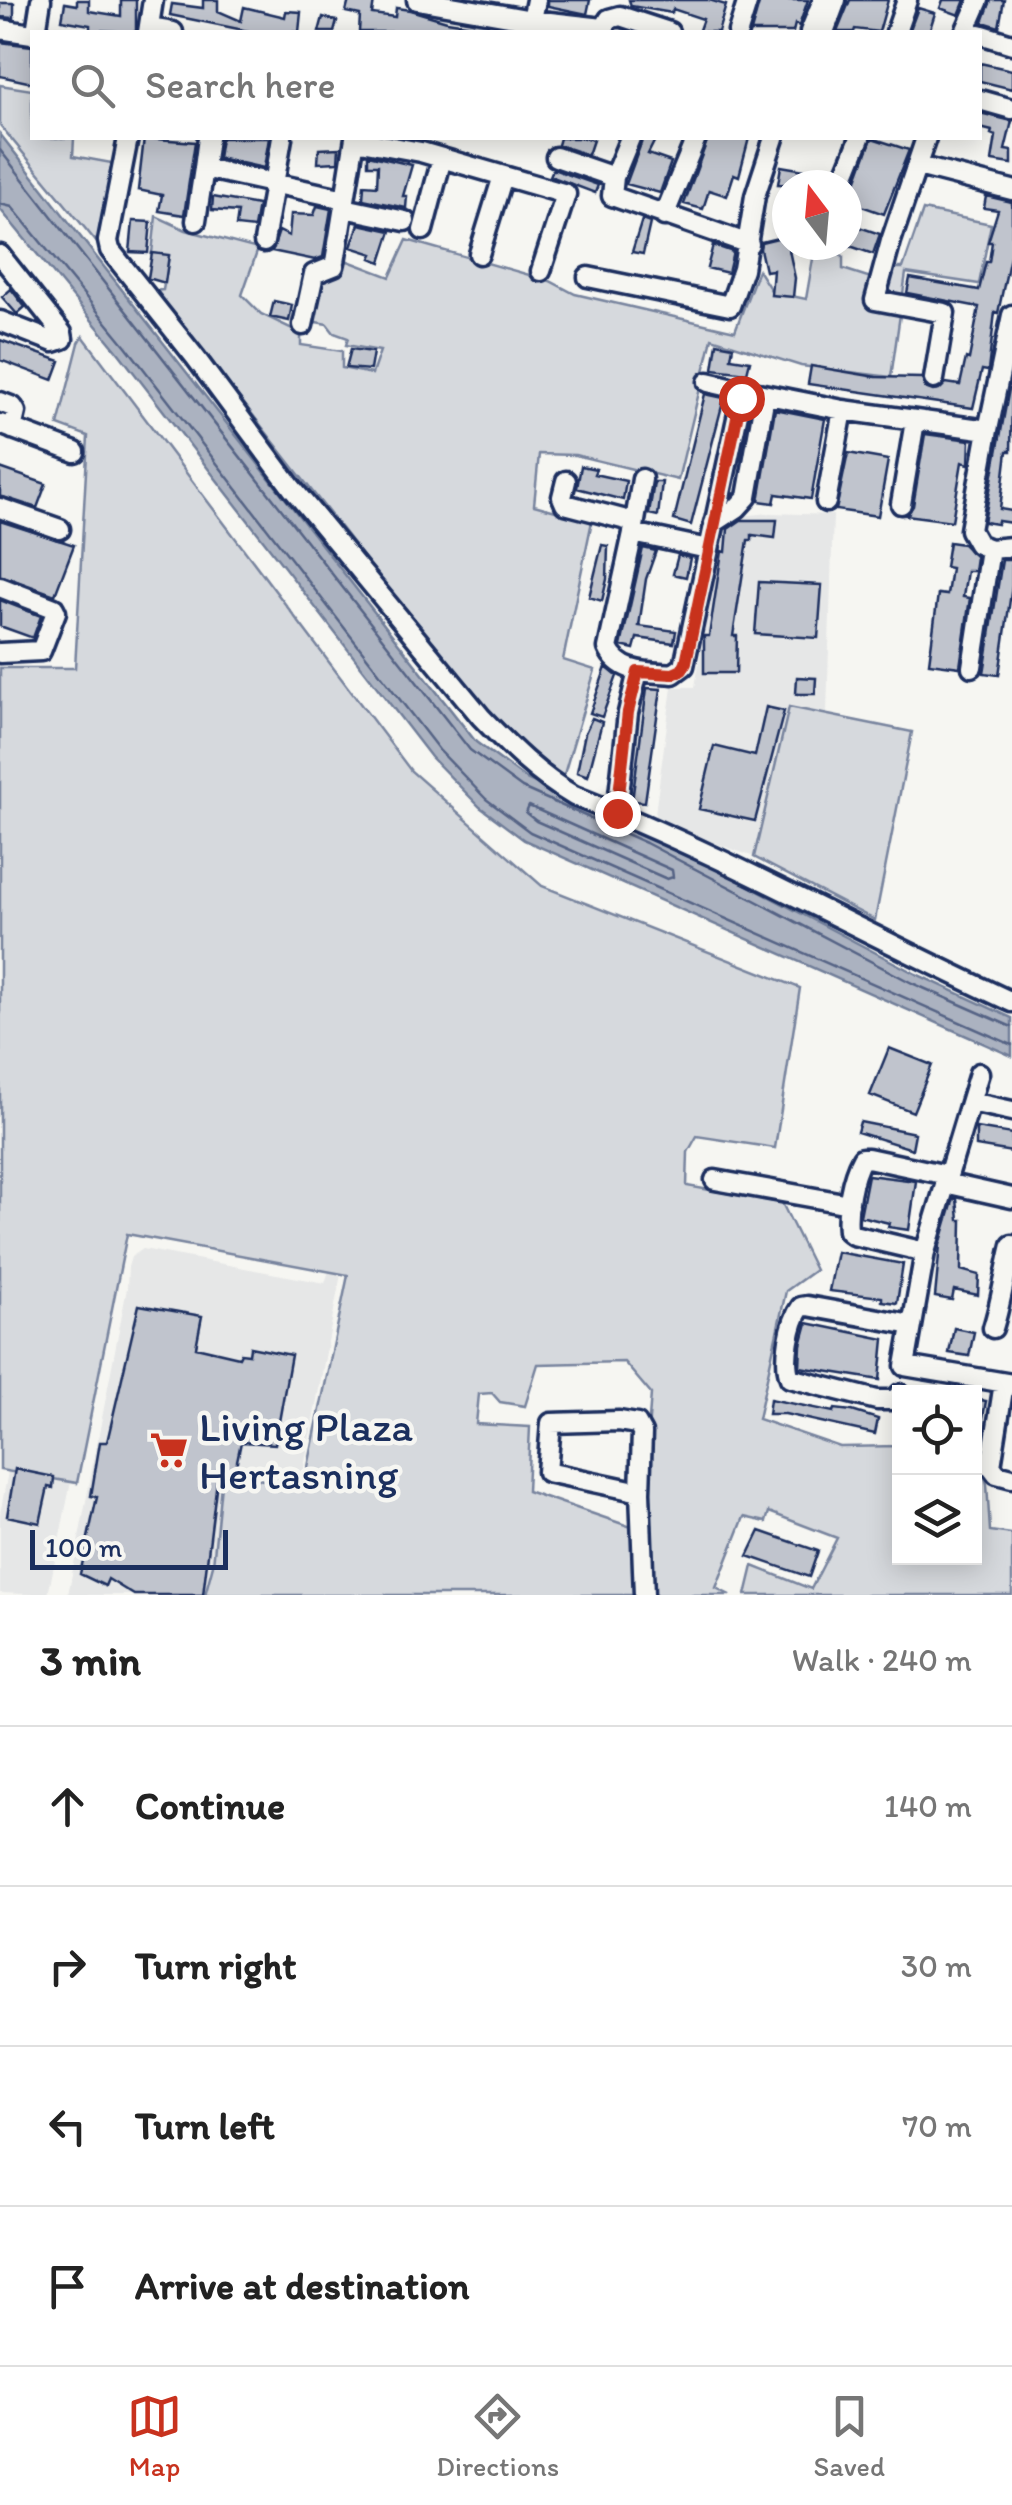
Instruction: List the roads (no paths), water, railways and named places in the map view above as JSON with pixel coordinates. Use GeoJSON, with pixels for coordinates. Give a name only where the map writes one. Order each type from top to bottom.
{"type":"FeatureCollection","features":[{"type":"Feature","properties":{"kind":"street"},"geometry":{"type":"LineString","coordinates":[[35,30],[41,0]]}},
{"type":"Feature","properties":{"kind":"street"},"geometry":{"type":"LineString","coordinates":[[148,30],[153,0]]}},
{"type":"Feature","properties":{"kind":"street"},"geometry":{"type":"LineString","coordinates":[[416,0],[468,5],[532,20],[603,30],[609,20],[619,16],[663,30]]}},
{"type":"Feature","properties":{"kind":"street"},"geometry":{"type":"LineString","coordinates":[[532,20],[536,0]]}},
{"type":"Feature","properties":{"kind":"street"},"geometry":{"type":"LineString","coordinates":[[739,30],[748,0]]}},
{"type":"Feature","properties":{"kind":"street"},"geometry":{"type":"LineString","coordinates":[[811,30],[823,0]]}},
{"type":"Feature","properties":{"kind":"street"},"geometry":{"type":"LineString","coordinates":[[825,30],[836,0]]}},
{"type":"Feature","properties":{"kind":"street"},"geometry":{"type":"LineString","coordinates":[[897,30],[908,0]]}},
{"type":"Feature","properties":{"kind":"street"},"geometry":{"type":"LineString","coordinates":[[971,30],[978,0]]}},
{"type":"Feature","properties":{"kind":"street"},"geometry":{"type":"LineString","coordinates":[[0,29],[30,33]]}},
{"type":"Feature","properties":{"kind":"street"},"geometry":{"type":"LineString","coordinates":[[982,35],[1012,44]]}},
{"type":"Feature","properties":{"kind":"street"},"geometry":{"type":"LineString","coordinates":[[982,101],[1012,109]]}},
{"type":"Feature","properties":{"kind":"street"},"geometry":{"type":"LineString","coordinates":[[128,140],[108,247],[292,488],[515,752],[554,784],[748,871],[1012,1002]]}},
{"type":"Feature","properties":{"kind":"street"},"geometry":{"type":"LineString","coordinates":[[196,221],[208,140]]}},
{"type":"Feature","properties":{"kind":"street"},"geometry":{"type":"LineString","coordinates":[[264,242],[282,140]]}},
{"type":"Feature","properties":{"kind":"street"},"geometry":{"type":"LineString","coordinates":[[303,324],[314,274],[334,266],[355,140]]}},
{"type":"Feature","properties":{"kind":"street"},"geometry":{"type":"LineString","coordinates":[[360,140],[442,158],[566,194],[541,271]]}},
{"type":"Feature","properties":{"kind":"street"},"geometry":{"type":"LineString","coordinates":[[629,140],[611,190],[617,200],[749,244]]}},
{"type":"Feature","properties":{"kind":"street"},"geometry":{"type":"LineString","coordinates":[[664,216],[695,140]]}},
{"type":"Feature","properties":{"kind":"street"},"geometry":{"type":"LineString","coordinates":[[588,277],[730,306],[749,244],[755,196],[773,140]]}},
{"type":"Feature","properties":{"kind":"street"},"geometry":{"type":"LineString","coordinates":[[847,170],[859,140]]}},
{"type":"Feature","properties":{"kind":"street"},"geometry":{"type":"LineString","coordinates":[[921,140],[918,166],[875,300],[945,313],[934,379]]}},
{"type":"Feature","properties":{"kind":"street"},"geometry":{"type":"LineString","coordinates":[[556,157],[614,177]]}},
{"type":"Feature","properties":{"kind":"street"},"geometry":{"type":"LineString","coordinates":[[204,168],[276,184],[414,225],[442,158]]}},
{"type":"Feature","properties":{"kind":"street"},"geometry":{"type":"LineString","coordinates":[[918,166],[1012,190]]}},
{"type":"Feature","properties":{"kind":"street"},"geometry":{"type":"LineString","coordinates":[[479,254],[503,176]]}},
{"type":"Feature","properties":{"kind":"street"},"geometry":{"type":"LineString","coordinates":[[0,255],[63,339],[54,342],[0,321]]}},
{"type":"Feature","properties":{"kind":"street"},"geometry":{"type":"LineString","coordinates":[[1012,315],[1007,364],[988,430],[970,530],[978,544],[1012,548]]}},
{"type":"Feature","properties":{"kind":"street"},"geometry":{"type":"LineString","coordinates":[[708,382],[843,410],[988,430]]}},
{"type":"Feature","properties":{"kind":"street"},"geometry":{"type":"LineString","coordinates":[[642,480],[608,648],[618,663],[638,672],[673,674],[682,670],[743,390]]}},
{"type":"Feature","properties":{"kind":"street"},"geometry":{"type":"LineString","coordinates":[[714,524],[746,497],[765,395]]}},
{"type":"Feature","properties":{"kind":"street"},"geometry":{"type":"LineString","coordinates":[[0,402],[16,412],[6,426],[75,452]]}},
{"type":"Feature","properties":{"kind":"street"},"geometry":{"type":"LineString","coordinates":[[826,502],[843,410]]}},
{"type":"Feature","properties":{"kind":"street"},"geometry":{"type":"LineString","coordinates":[[901,504],[916,421]]}},
{"type":"Feature","properties":{"kind":"street"},"geometry":{"type":"LineString","coordinates":[[566,481],[562,497],[565,504],[708,549]]}},
{"type":"Feature","properties":{"kind":"street"},"geometry":{"type":"LineString","coordinates":[[0,508],[60,530]]}},
{"type":"Feature","properties":{"kind":"street"},"geometry":{"type":"LineString","coordinates":[[972,667],[990,548]]}},
{"type":"Feature","properties":{"kind":"street"},"geometry":{"type":"LineString","coordinates":[[0,588],[56,612],[41,651],[0,653]]}},
{"type":"Feature","properties":{"kind":"street"},"geometry":{"type":"LineString","coordinates":[[617,813],[628,712],[638,672]]}},
{"type":"Feature","properties":{"kind":"street"},"geometry":{"type":"LineString","coordinates":[[901,1385],[925,1252],[979,1073]]}},
{"type":"Feature","properties":{"kind":"street"},"geometry":{"type":"LineString","coordinates":[[971,1102],[1012,1111]]}},
{"type":"Feature","properties":{"kind":"street"},"geometry":{"type":"LineString","coordinates":[[925,1252],[853,1235],[847,1226],[849,1204],[862,1158],[1012,1198]]}},
{"type":"Feature","properties":{"kind":"street"},"geometry":{"type":"LineString","coordinates":[[715,1180],[849,1204]]}},
{"type":"Feature","properties":{"kind":"street"},"geometry":{"type":"LineString","coordinates":[[993,1328],[1009,1290],[1004,1278],[1012,1244]]}},
{"type":"Feature","properties":{"kind":"street"},"geometry":{"type":"LineString","coordinates":[[892,1399],[877,1400],[790,1378],[787,1370],[795,1317],[801,1307],[807,1306],[912,1325]]}},
{"type":"Feature","properties":{"kind":"street"},"geometry":{"type":"LineString","coordinates":[[905,1366],[1008,1384],[991,1466],[997,1474],[1012,1478]]}},
{"type":"Feature","properties":{"kind":"street"},"geometry":{"type":"LineString","coordinates":[[640,1492],[547,1472],[551,1422],[637,1424],[642,1434],[644,1595]]}},
{"type":"Feature","properties":{"kind":"water"},"geometry":{"type":"Polygon","coordinates":[[[0,134],[476,742],[526,779],[650,834],[916,974],[1012,1018],[1012,1056],[524,840],[480,807],[431,757],[118,352],[0,209],[0,134]]]}},
{"type":"Feature","properties":{"kind":"place","name":"Living Plaza Hertasning"},"geometry":{"type":"Point","coordinates":[169,1450]}}]}
